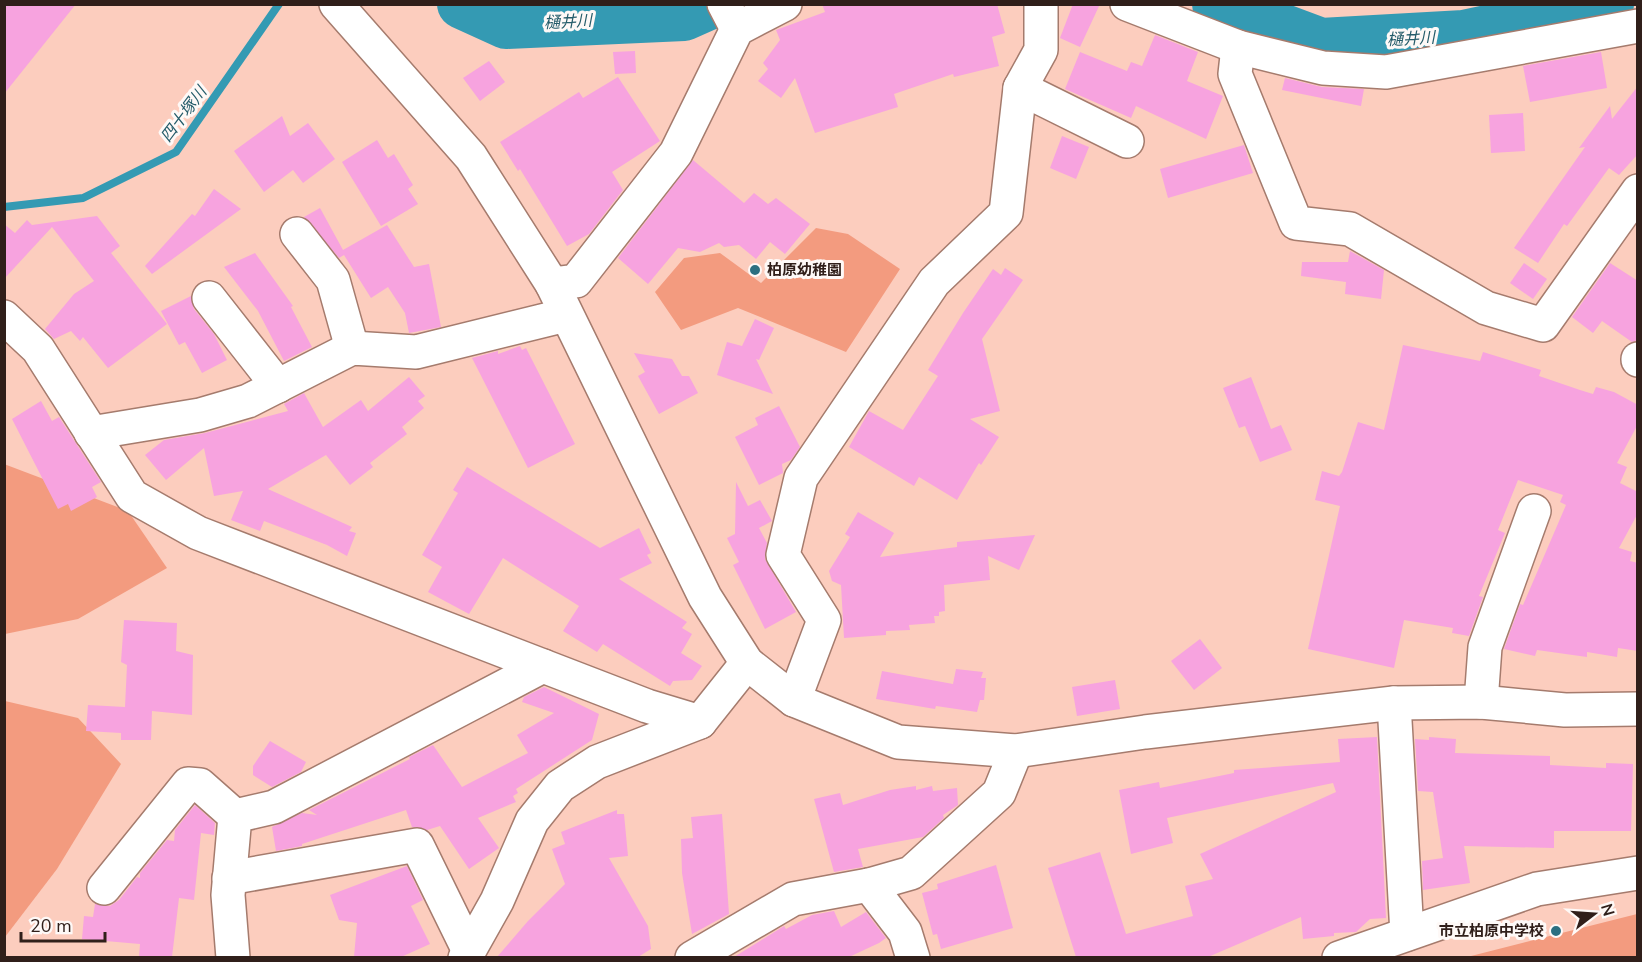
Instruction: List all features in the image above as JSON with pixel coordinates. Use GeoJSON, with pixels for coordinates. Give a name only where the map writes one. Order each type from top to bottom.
{"type":"FeatureCollection","features":[{"type":"Feature","properties":{"kind":"street"},"geometry":{"type":"LineString","coordinates":[[552,284],[576,281],[676,153],[730,17],[785,4]]}},
{"type":"Feature","properties":{"kind":"street"},"geometry":{"type":"LineString","coordinates":[[794,700],[824,620],[783,555],[801,478],[934,282],[1006,213],[1020,88],[1041,50],[1041,4]]}},
{"type":"Feature","properties":{"kind":"street"},"geometry":{"type":"LineString","coordinates":[[1127,4],[1238,47],[1323,68],[1386,72],[1638,26]]}},
{"type":"Feature","properties":{"kind":"street"},"geometry":{"type":"LineString","coordinates":[[351,11],[471,157],[552,284],[705,597],[747,663],[794,700],[898,742],[1016,751],[1145,732],[1394,703],[1481,702],[1565,710],[1638,709]]}},
{"type":"Feature","properties":{"kind":"street"},"geometry":{"type":"LineString","coordinates":[[1238,47],[1235,74],[1296,223],[1350,229],[1486,308],[1543,325],[1638,191]]}},
{"type":"Feature","properties":{"kind":"street"},"geometry":{"type":"LineString","coordinates":[[1020,88],[1127,141]]}},
{"type":"Feature","properties":{"kind":"street"},"geometry":{"type":"LineString","coordinates":[[297,234],[333,280],[352,348]]}},
{"type":"Feature","properties":{"kind":"street"},"geometry":{"type":"LineString","coordinates":[[209,298],[278,386]]}},
{"type":"Feature","properties":{"kind":"street"},"geometry":{"type":"LineString","coordinates":[[91,433],[200,415],[248,401],[352,348],[416,352],[566,315]]}},
{"type":"Feature","properties":{"kind":"street"},"geometry":{"type":"LineString","coordinates":[[4,317],[38,349],[132,496],[198,533],[647,706],[700,722]]}},
{"type":"Feature","properties":{"kind":"street"},"geometry":{"type":"LineString","coordinates":[[1481,702],[1485,647],[1534,511]]}},
{"type":"Feature","properties":{"kind":"street"},"geometry":{"type":"LineString","coordinates":[[467,954],[497,901],[532,821],[560,786],[597,762],[700,722],[747,663]]}},
{"type":"Feature","properties":{"kind":"street"},"geometry":{"type":"LineString","coordinates":[[235,816],[274,807],[543,666]]}},
{"type":"Feature","properties":{"kind":"street"},"geometry":{"type":"LineString","coordinates":[[1394,703],[1407,934]]}},
{"type":"Feature","properties":{"kind":"street"},"geometry":{"type":"LineString","coordinates":[[692,957],[793,899],[869,885],[911,873],[999,793],[1016,751]]}},
{"type":"Feature","properties":{"kind":"street"},"geometry":{"type":"LineString","coordinates":[[104,888],[188,784],[200,785],[235,816]]}},
{"type":"Feature","properties":{"kind":"street"},"geometry":{"type":"LineString","coordinates":[[233,957],[228,895],[235,816]]}},
{"type":"Feature","properties":{"kind":"street"},"geometry":{"type":"LineString","coordinates":[[229,878],[417,845],[467,954]]}},
{"type":"Feature","properties":{"kind":"street"},"geometry":{"type":"LineString","coordinates":[[1339,957],[1537,889],[1638,873]]}},
{"type":"Feature","properties":{"kind":"street"},"geometry":{"type":"LineString","coordinates":[[869,885],[905,932],[913,957]]}},
{"type":"Feature","properties":{"kind":"shaded area"},"geometry":{"type":"Polygon","coordinates":[[[816,228],[848,234],[900,269],[846,352],[738,308],[681,330],[655,292],[684,258],[720,253],[761,283],[816,228]]]}},
{"type":"Feature","properties":{"kind":"shaded area"},"geometry":{"type":"Polygon","coordinates":[[[4,464],[128,511],[167,568],[78,619],[5,634],[4,464]]]}},
{"type":"Feature","properties":{"kind":"shaded area"},"geometry":{"type":"Polygon","coordinates":[[[5,701],[78,718],[121,764],[57,869],[5,937],[5,701]]]}},
{"type":"Feature","properties":{"kind":"shaded area"},"geometry":{"type":"Polygon","coordinates":[[[1637,914],[1637,957],[1467,957],[1475,955],[1637,914]]]}},
{"type":"Feature","properties":{"kind":"building"},"geometry":{"type":"Polygon","coordinates":[[[4,4],[76,4],[4,94],[4,4]]]}},
{"type":"Feature","properties":{"kind":"building"},"geometry":{"type":"Polygon","coordinates":[[[822,4],[997,4],[1005,33],[992,37],[999,66],[954,77],[953,74],[894,94],[898,107],[815,133],[795,78],[781,98],[758,81],[768,69],[763,63],[780,40],[776,30],[825,12],[822,4]]]}},
{"type":"Feature","properties":{"kind":"building"},"geometry":{"type":"Polygon","coordinates":[[[1073,4],[1100,4],[1080,47],[1060,38],[1073,4]]]}},
{"type":"Feature","properties":{"kind":"building"},"geometry":{"type":"Polygon","coordinates":[[[1155,35],[1198,52],[1187,81],[1223,96],[1206,139],[1136,106],[1131,118],[1065,89],[1080,52],[1127,71],[1131,62],[1142,66],[1155,35]]]}},
{"type":"Feature","properties":{"kind":"building"},"geometry":{"type":"Polygon","coordinates":[[[635,51],[636,73],[615,74],[613,52],[635,51]]]}},
{"type":"Feature","properties":{"kind":"building"},"geometry":{"type":"Polygon","coordinates":[[[1601,52],[1607,88],[1530,102],[1523,66],[1601,52]]]}},
{"type":"Feature","properties":{"kind":"building"},"geometry":{"type":"Polygon","coordinates":[[[489,61],[505,82],[480,101],[463,78],[489,61]]]}},
{"type":"Feature","properties":{"kind":"building"},"geometry":{"type":"Polygon","coordinates":[[[618,77],[660,141],[612,172],[623,190],[589,234],[567,246],[520,169],[518,171],[500,142],[579,92],[583,98],[618,77]]]}},
{"type":"Feature","properties":{"kind":"building"},"geometry":{"type":"Polygon","coordinates":[[[1285,78],[1322,87],[1364,89],[1361,106],[1282,90],[1285,78]]]}},
{"type":"Feature","properties":{"kind":"building"},"geometry":{"type":"Polygon","coordinates":[[[1638,86],[1638,154],[1619,175],[1609,168],[1567,226],[1564,224],[1538,263],[1514,248],[1585,147],[1579,148],[1610,106],[1612,119],[1638,86]]]}},
{"type":"Feature","properties":{"kind":"building"},"geometry":{"type":"Polygon","coordinates":[[[1523,113],[1525,151],[1491,153],[1489,115],[1523,113]]]}},
{"type":"Feature","properties":{"kind":"building"},"geometry":{"type":"Polygon","coordinates":[[[282,116],[290,136],[308,123],[335,159],[303,183],[293,170],[264,192],[234,151],[282,116]]]}},
{"type":"Feature","properties":{"kind":"building"},"geometry":{"type":"Polygon","coordinates":[[[1062,136],[1089,147],[1076,179],[1050,168],[1062,136]]]}},
{"type":"Feature","properties":{"kind":"building"},"geometry":{"type":"Polygon","coordinates":[[[377,140],[388,158],[394,154],[413,185],[408,189],[418,204],[381,226],[342,162],[377,140]]]}},
{"type":"Feature","properties":{"kind":"building"},"geometry":{"type":"Polygon","coordinates":[[[1244,145],[1253,173],[1168,198],[1160,169],[1244,145]]]}},
{"type":"Feature","properties":{"kind":"building"},"geometry":{"type":"Polygon","coordinates":[[[693,160],[744,203],[754,193],[768,204],[776,198],[810,224],[785,254],[770,242],[756,259],[739,245],[724,247],[719,243],[700,252],[678,248],[648,284],[618,258],[693,160]]]}},
{"type":"Feature","properties":{"kind":"building"},"geometry":{"type":"Polygon","coordinates":[[[214,189],[241,209],[152,274],[145,266],[192,214],[195,216],[214,189]]]}},
{"type":"Feature","properties":{"kind":"building"},"geometry":{"type":"Polygon","coordinates":[[[320,208],[343,250],[387,225],[414,267],[429,264],[441,327],[409,333],[405,313],[388,287],[371,298],[344,255],[339,258],[304,217],[320,208]]]}},
{"type":"Feature","properties":{"kind":"building"},"geometry":{"type":"Polygon","coordinates":[[[97,216],[120,246],[111,253],[167,324],[108,368],[83,337],[80,341],[71,331],[54,339],[45,329],[74,294],[94,281],[52,227],[4,279],[4,224],[15,233],[27,220],[32,225],[97,216]]]}},
{"type":"Feature","properties":{"kind":"building"},"geometry":{"type":"Polygon","coordinates":[[[1350,251],[1384,270],[1381,299],[1345,294],[1346,282],[1301,276],[1302,262],[1348,262],[1350,251]]]}},
{"type":"Feature","properties":{"kind":"building"},"geometry":{"type":"Polygon","coordinates":[[[255,253],[293,306],[291,307],[312,347],[284,361],[258,311],[224,267],[255,253]]]}},
{"type":"Feature","properties":{"kind":"building"},"geometry":{"type":"Polygon","coordinates":[[[1524,263],[1547,279],[1533,299],[1510,283],[1524,263]]]}},
{"type":"Feature","properties":{"kind":"building"},"geometry":{"type":"Polygon","coordinates":[[[1610,263],[1638,281],[1638,340],[1632,342],[1602,321],[1593,333],[1572,317],[1610,263]]]}},
{"type":"Feature","properties":{"kind":"building"},"geometry":{"type":"Polygon","coordinates":[[[1005,268],[1023,280],[982,339],[1000,411],[970,419],[999,437],[981,465],[979,463],[957,500],[919,477],[914,486],[849,447],[869,411],[903,430],[938,376],[928,370],[963,313],[993,269],[1001,275],[1005,268]]]}},
{"type":"Feature","properties":{"kind":"building"},"geometry":{"type":"Polygon","coordinates":[[[191,296],[194,309],[214,334],[227,360],[202,373],[185,342],[179,345],[161,311],[191,296]]]}},
{"type":"Feature","properties":{"kind":"building"},"geometry":{"type":"Polygon","coordinates":[[[755,319],[774,328],[759,360],[756,359],[773,394],[717,375],[727,342],[742,346],[755,319]]]}},
{"type":"Feature","properties":{"kind":"building"},"geometry":{"type":"Polygon","coordinates":[[[1403,345],[1480,361],[1483,352],[1541,370],[1539,376],[1593,394],[1596,387],[1614,392],[1638,405],[1638,424],[1617,463],[1627,467],[1620,483],[1638,492],[1638,513],[1619,548],[1632,552],[1630,561],[1638,563],[1638,651],[1618,648],[1617,657],[1587,652],[1587,657],[1537,650],[1535,656],[1504,649],[1520,604],[1523,605],[1566,505],[1560,502],[1563,495],[1518,480],[1498,530],[1505,533],[1479,596],[1483,597],[1469,636],[1452,633],[1453,628],[1404,620],[1394,668],[1308,649],[1340,506],[1315,500],[1322,471],[1339,476],[1342,472],[1358,422],[1384,430],[1403,345]]]}},
{"type":"Feature","properties":{"kind":"building"},"geometry":{"type":"Polygon","coordinates":[[[520,346],[522,350],[526,348],[575,444],[528,468],[472,358],[498,351],[498,354],[520,346]]]}},
{"type":"Feature","properties":{"kind":"building"},"geometry":{"type":"Polygon","coordinates":[[[634,353],[672,359],[682,376],[689,376],[698,393],[659,414],[638,376],[645,372],[634,353]]]}},
{"type":"Feature","properties":{"kind":"building"},"geometry":{"type":"Polygon","coordinates":[[[409,377],[425,396],[418,401],[424,408],[402,427],[407,434],[370,463],[373,467],[350,485],[326,455],[268,489],[352,527],[349,531],[356,533],[347,556],[327,545],[264,521],[260,531],[231,520],[243,491],[214,496],[204,448],[166,480],[145,455],[164,440],[205,433],[288,411],[284,404],[304,393],[323,427],[361,400],[368,411],[409,377]]]}},
{"type":"Feature","properties":{"kind":"building"},"geometry":{"type":"Polygon","coordinates":[[[1251,377],[1271,429],[1281,425],[1292,450],[1260,462],[1245,426],[1239,428],[1223,388],[1251,377]]]}},
{"type":"Feature","properties":{"kind":"building"},"geometry":{"type":"Polygon","coordinates":[[[41,401],[52,421],[59,417],[101,482],[92,487],[97,497],[71,511],[68,504],[58,509],[12,419],[41,401]]]}},
{"type":"Feature","properties":{"kind":"building"},"geometry":{"type":"Polygon","coordinates":[[[779,406],[800,447],[791,460],[782,464],[783,473],[759,485],[735,437],[758,425],[755,418],[779,406]]]}},
{"type":"Feature","properties":{"kind":"building"},"geometry":{"type":"Polygon","coordinates":[[[467,467],[600,548],[639,528],[651,553],[647,555],[652,563],[619,579],[687,622],[682,628],[692,634],[681,653],[702,666],[692,680],[673,681],[670,686],[603,644],[597,652],[563,631],[579,606],[503,558],[469,614],[428,592],[442,567],[422,555],[458,493],[453,490],[467,467]]]}},
{"type":"Feature","properties":{"kind":"building"},"geometry":{"type":"Polygon","coordinates":[[[736,482],[748,506],[760,500],[772,521],[759,528],[767,543],[765,559],[796,612],[765,629],[733,565],[739,562],[727,538],[735,534],[736,482]]]}},
{"type":"Feature","properties":{"kind":"building"},"geometry":{"type":"Polygon","coordinates":[[[858,512],[894,533],[880,557],[957,547],[957,542],[1035,535],[1019,570],[988,556],[990,580],[944,585],[945,611],[939,612],[939,616],[934,616],[935,623],[909,625],[910,630],[886,631],[886,635],[844,638],[841,585],[832,581],[829,571],[850,537],[845,534],[858,512]]]}},
{"type":"Feature","properties":{"kind":"building"},"geometry":{"type":"Polygon","coordinates":[[[124,620],[177,623],[176,651],[193,655],[192,715],[152,711],[151,740],[121,740],[121,733],[86,731],[88,705],[125,707],[127,665],[121,662],[124,620]]]}},
{"type":"Feature","properties":{"kind":"building"},"geometry":{"type":"Polygon","coordinates":[[[1200,639],[1222,668],[1194,690],[1171,661],[1200,639]]]}},
{"type":"Feature","properties":{"kind":"building"},"geometry":{"type":"Polygon","coordinates":[[[956,669],[983,672],[981,678],[986,678],[984,700],[980,700],[977,712],[936,706],[935,709],[876,699],[882,671],[953,684],[956,669]]]}},
{"type":"Feature","properties":{"kind":"building"},"geometry":{"type":"Polygon","coordinates":[[[1115,680],[1120,709],[1077,716],[1072,687],[1115,680]]]}},
{"type":"Feature","properties":{"kind":"building"},"geometry":{"type":"Polygon","coordinates":[[[544,687],[599,714],[592,740],[516,789],[518,793],[513,796],[516,802],[478,818],[499,848],[469,869],[440,826],[427,830],[412,827],[406,810],[302,844],[302,846],[276,851],[272,827],[302,813],[317,815],[309,810],[433,745],[462,787],[528,753],[517,735],[554,713],[522,702],[524,697],[544,687]]]}},
{"type":"Feature","properties":{"kind":"building"},"geometry":{"type":"Polygon","coordinates":[[[1377,737],[1386,918],[1370,919],[1356,932],[1334,933],[1334,936],[1303,939],[1301,917],[1208,957],[1076,957],[1048,868],[1100,852],[1126,934],[1193,916],[1185,886],[1213,879],[1200,854],[1336,792],[1333,783],[1167,818],[1173,843],[1131,854],[1119,790],[1159,782],[1160,788],[1234,773],[1234,770],[1340,762],[1338,739],[1377,737]]]}},
{"type":"Feature","properties":{"kind":"building"},"geometry":{"type":"Polygon","coordinates":[[[1429,737],[1456,739],[1455,753],[1550,756],[1550,765],[1606,768],[1606,763],[1633,764],[1631,831],[1554,831],[1554,848],[1464,846],[1470,883],[1423,890],[1422,861],[1443,858],[1433,792],[1418,791],[1415,739],[1429,740],[1429,737]]]}},
{"type":"Feature","properties":{"kind":"building"},"geometry":{"type":"Polygon","coordinates":[[[270,741],[306,762],[301,772],[272,787],[253,775],[253,766],[270,741]]]}},
{"type":"Feature","properties":{"kind":"building"},"geometry":{"type":"Polygon","coordinates":[[[916,786],[916,790],[932,786],[933,791],[957,788],[958,805],[943,815],[944,818],[923,837],[858,849],[863,867],[834,872],[814,799],[840,793],[843,805],[890,790],[916,786]]]}},
{"type":"Feature","properties":{"kind":"building"},"geometry":{"type":"Polygon","coordinates":[[[195,805],[215,823],[214,835],[201,833],[194,900],[179,898],[172,957],[139,957],[140,944],[82,939],[84,916],[93,917],[95,904],[110,906],[119,900],[137,877],[140,878],[140,873],[167,840],[174,841],[175,830],[195,805]]]}},
{"type":"Feature","properties":{"kind":"building"},"geometry":{"type":"Polygon","coordinates":[[[617,810],[617,814],[624,814],[628,856],[609,858],[648,926],[651,949],[638,957],[497,957],[528,921],[565,884],[552,849],[565,844],[561,832],[617,810]]]}},
{"type":"Feature","properties":{"kind":"building"},"geometry":{"type":"Polygon","coordinates":[[[722,814],[729,914],[692,934],[682,873],[681,839],[693,838],[691,817],[722,814]]]}},
{"type":"Feature","properties":{"kind":"building"},"geometry":{"type":"Polygon","coordinates":[[[996,865],[1013,928],[941,949],[937,934],[933,935],[922,893],[938,889],[937,884],[996,865]]]}},
{"type":"Feature","properties":{"kind":"building"},"geometry":{"type":"Polygon","coordinates":[[[407,866],[423,900],[411,906],[430,944],[401,957],[354,957],[357,923],[339,920],[330,895],[407,866]]]}},
{"type":"Feature","properties":{"kind":"building"},"geometry":{"type":"Polygon","coordinates":[[[834,911],[841,927],[866,912],[886,938],[849,957],[734,957],[784,926],[786,929],[812,915],[834,911]]]}},
{"type":"Feature","properties":{"kind":"waterway","name":"四十塚川"},"geometry":{"type":"LineString","coordinates":[[4,207],[83,198],[176,152],[279,4]]}},
{"type":"Feature","properties":{"kind":"waterway","name":"樋井川"},"geometry":{"type":"LineString","coordinates":[[462,4],[506,24],[684,16],[711,4]]}},
{"type":"Feature","properties":{"kind":"waterway","name":"樋井川"},"geometry":{"type":"LineString","coordinates":[[1217,4],[1321,43],[1464,35],[1609,4]]}},
{"type":"Feature","properties":{"kind":"place","name":"柏原幼稚園"},"geometry":{"type":"Point","coordinates":[755,270]}},
{"type":"Feature","properties":{"kind":"place","name":"市立柏原中学校"},"geometry":{"type":"Point","coordinates":[1556,931]}}]}
